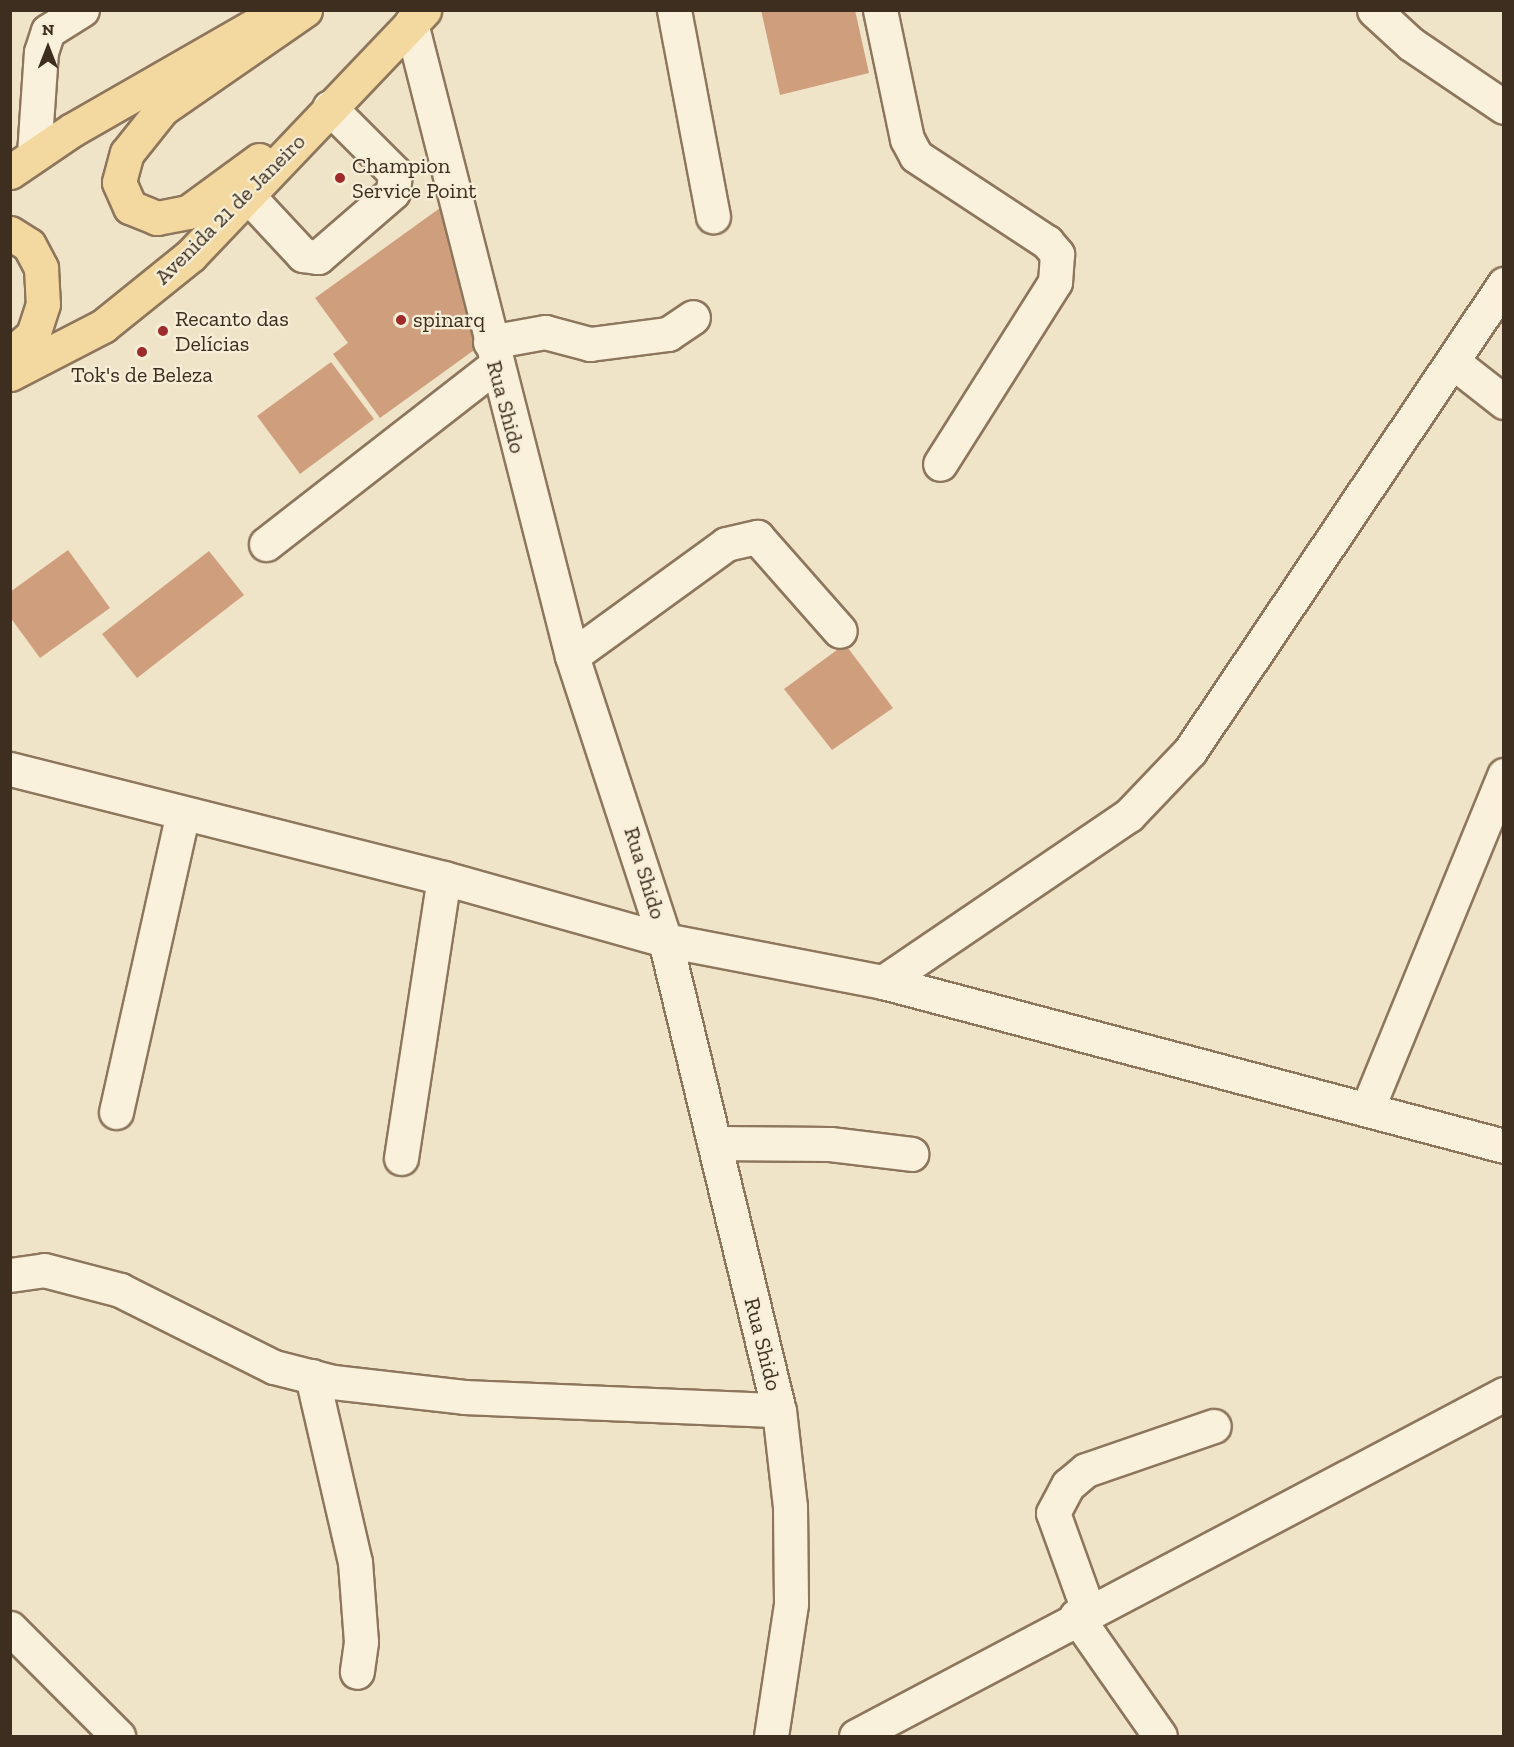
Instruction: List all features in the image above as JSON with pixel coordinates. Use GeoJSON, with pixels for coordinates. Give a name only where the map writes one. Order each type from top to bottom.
{"type":"FeatureCollection","features":[{"type":"Feature","properties":{"kind":"main road"},"geometry":{"type":"LineString","coordinates":[[22,163],[281,10]]}},
{"type":"Feature","properties":{"kind":"main road"},"geometry":{"type":"LineString","coordinates":[[305,10],[162,110],[127,153],[119,182],[130,207],[157,218],[188,212],[339,95]]}},
{"type":"Feature","properties":{"kind":"main road","name":"Avenida 21 de Janeiro"},"geometry":{"type":"LineString","coordinates":[[10,374],[112,319],[191,255],[339,95],[417,17]]}},
{"type":"Feature","properties":{"kind":"main road"},"geometry":{"type":"LineString","coordinates":[[10,233],[29,245],[41,268],[43,304],[33,335],[10,355]]}},
{"type":"Feature","properties":{"kind":"street"},"geometry":{"type":"LineString","coordinates":[[22,163],[41,52],[48,31],[82,10]]}},
{"type":"Feature","properties":{"kind":"street"},"geometry":{"type":"LineString","coordinates":[[674,10],[713,216]]}},
{"type":"Feature","properties":{"kind":"street"},"geometry":{"type":"LineString","coordinates":[[880,10],[907,139],[916,156],[1057,254],[1055,282],[940,464]]}},
{"type":"Feature","properties":{"kind":"street"},"geometry":{"type":"LineString","coordinates":[[1374,10],[1411,44],[1503,107]]}},
{"type":"Feature","properties":{"kind":"street","name":"Rua Shido"},"geometry":{"type":"LineString","coordinates":[[417,17],[492,354],[572,656],[665,940],[778,1410],[790,1507],[791,1604],[771,1737]]}},
{"type":"Feature","properties":{"kind":"street"},"geometry":{"type":"LineString","coordinates":[[248,196],[303,255],[318,257],[393,192],[395,172],[339,95]]}},
{"type":"Feature","properties":{"kind":"street"},"geometry":{"type":"LineString","coordinates":[[883,982],[1129,815],[1190,751],[1453,362],[1503,284]]}},
{"type":"Feature","properties":{"kind":"street"},"geometry":{"type":"LineString","coordinates":[[266,544],[492,354],[545,332],[590,344],[668,334],[693,317]]}},
{"type":"Feature","properties":{"kind":"street"},"geometry":{"type":"LineString","coordinates":[[1453,362],[1503,402]]}},
{"type":"Feature","properties":{"kind":"street"},"geometry":{"type":"LineString","coordinates":[[572,656],[726,544],[757,537],[840,632]]}},
{"type":"Feature","properties":{"kind":"street"},"geometry":{"type":"LineString","coordinates":[[10,769],[444,878],[665,940],[883,982],[1368,1107],[1503,1146]]}},
{"type":"Feature","properties":{"kind":"street"},"geometry":{"type":"LineString","coordinates":[[1368,1107],[1503,775]]}},
{"type":"Feature","properties":{"kind":"street"},"geometry":{"type":"LineString","coordinates":[[116,1112],[183,813]]}},
{"type":"Feature","properties":{"kind":"street"},"geometry":{"type":"LineString","coordinates":[[401,1158],[444,878]]}},
{"type":"Feature","properties":{"kind":"street"},"geometry":{"type":"LineString","coordinates":[[714,1143],[830,1144],[911,1154]]}},
{"type":"Feature","properties":{"kind":"street"},"geometry":{"type":"LineString","coordinates":[[10,1275],[44,1270],[120,1290],[274,1367],[312,1376],[464,1397],[778,1410]]}},
{"type":"Feature","properties":{"kind":"street"},"geometry":{"type":"LineString","coordinates":[[312,1376],[355,1562],[361,1642],[357,1672]]}},
{"type":"Feature","properties":{"kind":"street"},"geometry":{"type":"LineString","coordinates":[[856,1737],[1082,1613],[1503,1394]]}},
{"type":"Feature","properties":{"kind":"street"},"geometry":{"type":"LineString","coordinates":[[1160,1737],[1082,1613],[1053,1513],[1068,1485],[1086,1470],[1214,1426]]}},
{"type":"Feature","properties":{"kind":"street"},"geometry":{"type":"LineString","coordinates":[[10,1628],[118,1737]]}},
{"type":"Feature","properties":{"kind":"building"},"geometry":{"type":"Polygon","coordinates":[[[761,10],[855,10],[869,73],[780,95],[761,10]]]}},
{"type":"Feature","properties":{"kind":"building","name":"spinarq"},"geometry":{"type":"Polygon","coordinates":[[[440,208],[477,348],[380,418],[333,354],[348,343],[315,298],[440,208]]]}},
{"type":"Feature","properties":{"kind":"building"},"geometry":{"type":"Polygon","coordinates":[[[331,362],[374,419],[300,474],[257,416],[331,362]]]}},
{"type":"Feature","properties":{"kind":"building"},"geometry":{"type":"Polygon","coordinates":[[[68,550],[110,608],[40,658],[10,617],[10,592],[68,550]]]}},
{"type":"Feature","properties":{"kind":"building"},"geometry":{"type":"Polygon","coordinates":[[[209,551],[244,595],[137,678],[102,634],[209,551]]]}},
{"type":"Feature","properties":{"kind":"building"},"geometry":{"type":"Polygon","coordinates":[[[845,644],[893,708],[832,750],[784,689],[845,644]]]}},
{"type":"Feature","properties":{"kind":"place","name":"Champion Service Point"},"geometry":{"type":"Point","coordinates":[340,178]}},
{"type":"Feature","properties":{"kind":"place","name":"spinarq"},"geometry":{"type":"Point","coordinates":[401,320]}},
{"type":"Feature","properties":{"kind":"place","name":"Recanto das Delícias"},"geometry":{"type":"Point","coordinates":[163,331]}},
{"type":"Feature","properties":{"kind":"place","name":"Tok's de Beleza"},"geometry":{"type":"Point","coordinates":[142,352]}}]}
